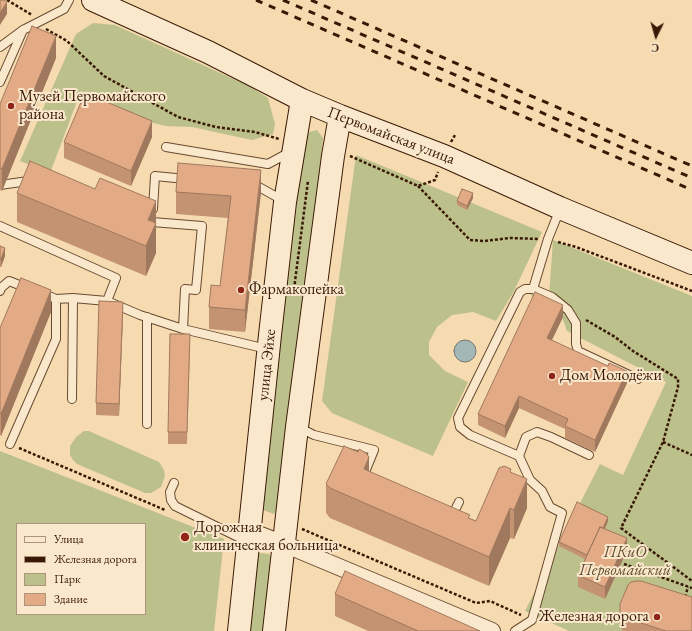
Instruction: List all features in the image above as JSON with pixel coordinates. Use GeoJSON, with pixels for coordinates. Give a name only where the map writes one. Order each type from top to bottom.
{"type":"FeatureCollection","features":[{"type":"Feature","properties":{"kind":"main road","name":"Первомайская улица"},"geometry":{"type":"LineString","coordinates":[[93,0],[208,52],[302,100],[444,156],[560,208],[692,264]]}},
{"type":"Feature","properties":{"kind":"main road","name":"улица Эйхе"},"geometry":{"type":"LineString","coordinates":[[239,631],[268,350],[286,202],[302,100]]}},
{"type":"Feature","properties":{"kind":"main road"},"geometry":{"type":"LineString","coordinates":[[274,631],[297,427],[333,156],[340,116]]}},
{"type":"Feature","properties":{"kind":"street"},"geometry":{"type":"LineString","coordinates":[[249,537],[284,544],[492,631]]}},
{"type":"Feature","properties":{"kind":"lane"},"geometry":{"type":"LineString","coordinates":[[0,47],[23,30],[64,9],[69,0]]}},
{"type":"Feature","properties":{"kind":"lane"},"geometry":{"type":"LineString","coordinates":[[0,82],[23,30]]}},
{"type":"Feature","properties":{"kind":"lane"},"geometry":{"type":"LineString","coordinates":[[166,147],[268,164],[294,146]]}},
{"type":"Feature","properties":{"kind":"lane"},"geometry":{"type":"LineString","coordinates":[[152,222],[155,176],[193,180]]}},
{"type":"Feature","properties":{"kind":"lane"},"geometry":{"type":"LineString","coordinates":[[0,185],[28,181],[42,185]]}},
{"type":"Feature","properties":{"kind":"lane"},"geometry":{"type":"LineString","coordinates":[[244,186],[259,187],[286,202]]}},
{"type":"Feature","properties":{"kind":"lane"},"geometry":{"type":"LineString","coordinates":[[532,289],[548,239],[560,208]]}},
{"type":"Feature","properties":{"kind":"lane"},"geometry":{"type":"LineString","coordinates":[[137,217],[152,222],[202,226],[196,290],[185,289],[183,329]]}},
{"type":"Feature","properties":{"kind":"lane"},"geometry":{"type":"LineString","coordinates":[[0,226],[116,278],[107,301]]}},
{"type":"Feature","properties":{"kind":"lane"},"geometry":{"type":"LineString","coordinates":[[0,278],[56,299],[72,298],[107,301],[183,329],[268,350]]}},
{"type":"Feature","properties":{"kind":"lane"},"geometry":{"type":"LineString","coordinates":[[0,291],[1,288],[9,281]]}},
{"type":"Feature","properties":{"kind":"lane"},"geometry":{"type":"LineString","coordinates":[[516,631],[532,620],[562,513],[550,507],[542,491],[530,480],[519,456],[470,435],[460,427],[458,418],[520,292],[525,289],[532,289],[552,297],[568,310],[576,323],[576,344],[578,351],[638,379]]}},
{"type":"Feature","properties":{"kind":"lane"},"geometry":{"type":"LineString","coordinates":[[72,298],[72,399]]}},
{"type":"Feature","properties":{"kind":"lane"},"geometry":{"type":"LineString","coordinates":[[10,444],[56,340],[56,299]]}},
{"type":"Feature","properties":{"kind":"lane"},"geometry":{"type":"LineString","coordinates":[[147,317],[147,424]]}},
{"type":"Feature","properties":{"kind":"lane"},"geometry":{"type":"LineString","coordinates":[[297,427],[314,434],[374,450],[364,475],[370,480]]}},
{"type":"Feature","properties":{"kind":"lane"},"geometry":{"type":"LineString","coordinates":[[519,456],[526,437],[537,432],[589,455]]}},
{"type":"Feature","properties":{"kind":"lane"},"geometry":{"type":"LineString","coordinates":[[174,483],[170,492],[175,506],[249,537]]}},
{"type":"Feature","properties":{"kind":"lane"},"geometry":{"type":"LineString","coordinates":[[447,525],[459,502]]}},
{"type":"Feature","properties":{"kind":"path"},"geometry":{"type":"LineString","coordinates":[[7,0],[40,20],[47,30],[67,41],[104,76],[178,118],[216,127],[255,132],[294,146]]}},
{"type":"Feature","properties":{"kind":"path"},"geometry":{"type":"LineString","coordinates":[[348,163],[349,155],[418,186],[435,180]]}},
{"type":"Feature","properties":{"kind":"path"},"geometry":{"type":"LineString","coordinates":[[568,310],[615,337],[633,351],[678,379],[678,386],[662,442],[621,528],[692,581]]}},
{"type":"Feature","properties":{"kind":"path"},"geometry":{"type":"LineString","coordinates":[[662,442],[692,455]]}},
{"type":"Feature","properties":{"kind":"path"},"geometry":{"type":"LineString","coordinates":[[10,444],[166,510],[175,506]]}},
{"type":"Feature","properties":{"kind":"path"},"geometry":{"type":"LineString","coordinates":[[302,528],[476,603],[490,601],[532,620]]}},
{"type":"Feature","properties":{"kind":"path"},"geometry":{"type":"LineString","coordinates":[[624,564],[692,588]]}},
{"type":"Feature","properties":{"kind":"path"},"geometry":{"type":"LineString","coordinates":[[684,600],[688,587]]}},
{"type":"Feature","properties":{"kind":"green space"},"geometry":{"type":"Polygon","coordinates":[[[93,23],[115,25],[249,86],[268,98],[275,124],[273,134],[252,140],[192,127],[166,126],[153,123],[81,91],[50,173],[20,161],[76,34],[93,23]]]}},
{"type":"Feature","properties":{"kind":"green space"},"geometry":{"type":"Polygon","coordinates":[[[317,130],[323,138],[311,253],[281,501],[274,514],[260,509],[302,146],[306,133],[317,130]]]}},
{"type":"Feature","properties":{"kind":"green space"},"geometry":{"type":"Polygon","coordinates":[[[356,155],[542,232],[513,293],[496,321],[473,312],[452,315],[437,327],[429,342],[429,355],[445,371],[468,382],[433,456],[332,413],[322,401],[356,155]]]}},
{"type":"Feature","properties":{"kind":"green space","name":"ПКиО Первомайский"},"geometry":{"type":"Polygon","coordinates":[[[553,240],[692,296],[692,631],[569,631],[525,611],[600,464],[623,475],[666,382],[567,331],[562,317],[544,308],[530,294],[549,296],[553,240]]]}},
{"type":"Feature","properties":{"kind":"green space"},"geometry":{"type":"Polygon","coordinates":[[[84,431],[89,431],[159,462],[164,470],[165,476],[161,487],[151,493],[145,493],[77,464],[70,455],[70,446],[76,437],[84,431]]]}},
{"type":"Feature","properties":{"kind":"green space","name":"Дорожная клиническая больница"},"geometry":{"type":"Polygon","coordinates":[[[0,451],[224,539],[214,631],[0,631],[0,451]]]}},
{"type":"Feature","properties":{"kind":"green space"},"geometry":{"type":"Polygon","coordinates":[[[259,553],[269,554],[274,564],[266,631],[243,631],[251,556],[259,553]]]}},
{"type":"Feature","properties":{"kind":"shaded area"},"geometry":{"type":"Polygon","coordinates":[[[465,340],[473,343],[476,351],[473,359],[465,362],[457,359],[454,351],[457,343],[465,340]]]}},
{"type":"Feature","properties":{"kind":"building"},"geometry":{"type":"Polygon","coordinates":[[[0,0],[7,2],[0,13],[0,0]]]}},
{"type":"Feature","properties":{"kind":"building"},"geometry":{"type":"Polygon","coordinates":[[[32,26],[56,36],[2,169],[0,168],[0,104],[32,26]]]}},
{"type":"Feature","properties":{"kind":"building"},"geometry":{"type":"Polygon","coordinates":[[[85,93],[152,121],[131,171],[64,142],[85,93]]]}},
{"type":"Feature","properties":{"kind":"building"},"geometry":{"type":"Polygon","coordinates":[[[30,161],[95,189],[100,178],[156,201],[148,220],[156,223],[146,246],[17,193],[30,161]]]}},
{"type":"Feature","properties":{"kind":"building"},"geometry":{"type":"Polygon","coordinates":[[[178,163],[261,170],[245,310],[209,307],[211,285],[220,286],[231,196],[176,192],[178,163]]]}},
{"type":"Feature","properties":{"kind":"building"},"geometry":{"type":"Polygon","coordinates":[[[462,189],[473,193],[467,206],[457,201],[462,189]]]}},
{"type":"Feature","properties":{"kind":"building"},"geometry":{"type":"Polygon","coordinates":[[[0,246],[5,248],[1,259],[0,259],[0,246]]]}},
{"type":"Feature","properties":{"kind":"building"},"geometry":{"type":"Polygon","coordinates":[[[21,278],[51,290],[1,414],[0,328],[21,278]]]}},
{"type":"Feature","properties":{"kind":"building","name":"Дом Молодёжи"},"geometry":{"type":"Polygon","coordinates":[[[535,292],[563,305],[547,338],[608,366],[609,363],[627,371],[595,440],[565,426],[568,419],[519,396],[505,426],[478,414],[535,292]]]}},
{"type":"Feature","properties":{"kind":"building"},"geometry":{"type":"Polygon","coordinates":[[[99,301],[123,302],[119,404],[96,403],[99,301]]]}},
{"type":"Feature","properties":{"kind":"building"},"geometry":{"type":"Polygon","coordinates":[[[170,334],[190,334],[187,432],[168,432],[170,334]]]}},
{"type":"Feature","properties":{"kind":"building"},"geometry":{"type":"Polygon","coordinates":[[[344,446],[358,452],[359,449],[366,453],[369,457],[364,469],[470,515],[468,518],[476,521],[499,468],[504,466],[511,469],[510,472],[527,479],[514,510],[510,508],[489,557],[330,488],[326,484],[344,446]]]}},
{"type":"Feature","properties":{"kind":"building"},"geometry":{"type":"Polygon","coordinates":[[[577,502],[608,517],[603,528],[600,527],[587,555],[559,542],[577,502]]]}},
{"type":"Feature","properties":{"kind":"building"},"geometry":{"type":"Polygon","coordinates":[[[600,527],[627,538],[605,587],[578,575],[600,527]]]}},
{"type":"Feature","properties":{"kind":"building"},"geometry":{"type":"Polygon","coordinates":[[[345,571],[480,631],[418,631],[335,594],[345,571]]]}},
{"type":"Feature","properties":{"kind":"building"},"geometry":{"type":"Polygon","coordinates":[[[641,581],[692,597],[692,631],[666,631],[626,618],[620,612],[620,604],[628,585],[631,582],[641,581]]]}},
{"type":"Feature","properties":{"kind":"railway"},"geometry":{"type":"LineString","coordinates":[[256,0],[692,190]]}},
{"type":"Feature","properties":{"kind":"railway"},"geometry":{"type":"LineString","coordinates":[[283,0],[692,178]]}},
{"type":"Feature","properties":{"kind":"railway"},"geometry":{"type":"LineString","coordinates":[[311,0],[692,166]]}},
{"type":"Feature","properties":{"kind":"place","name":"Музей Первомайского района"},"geometry":{"type":"Point","coordinates":[11,106]}},
{"type":"Feature","properties":{"kind":"place","name":"Фармакопейка"},"geometry":{"type":"Point","coordinates":[241,290]}},
{"type":"Feature","properties":{"kind":"place","name":"Дом Молодёжи"},"geometry":{"type":"Point","coordinates":[552,376]}},
{"type":"Feature","properties":{"kind":"place","name":"Дорожная клиническая больница"},"geometry":{"type":"Point","coordinates":[185,537]}},
{"type":"Feature","properties":{"kind":"place","name":"Железная дорога"},"geometry":{"type":"Point","coordinates":[657,617]}}]}
